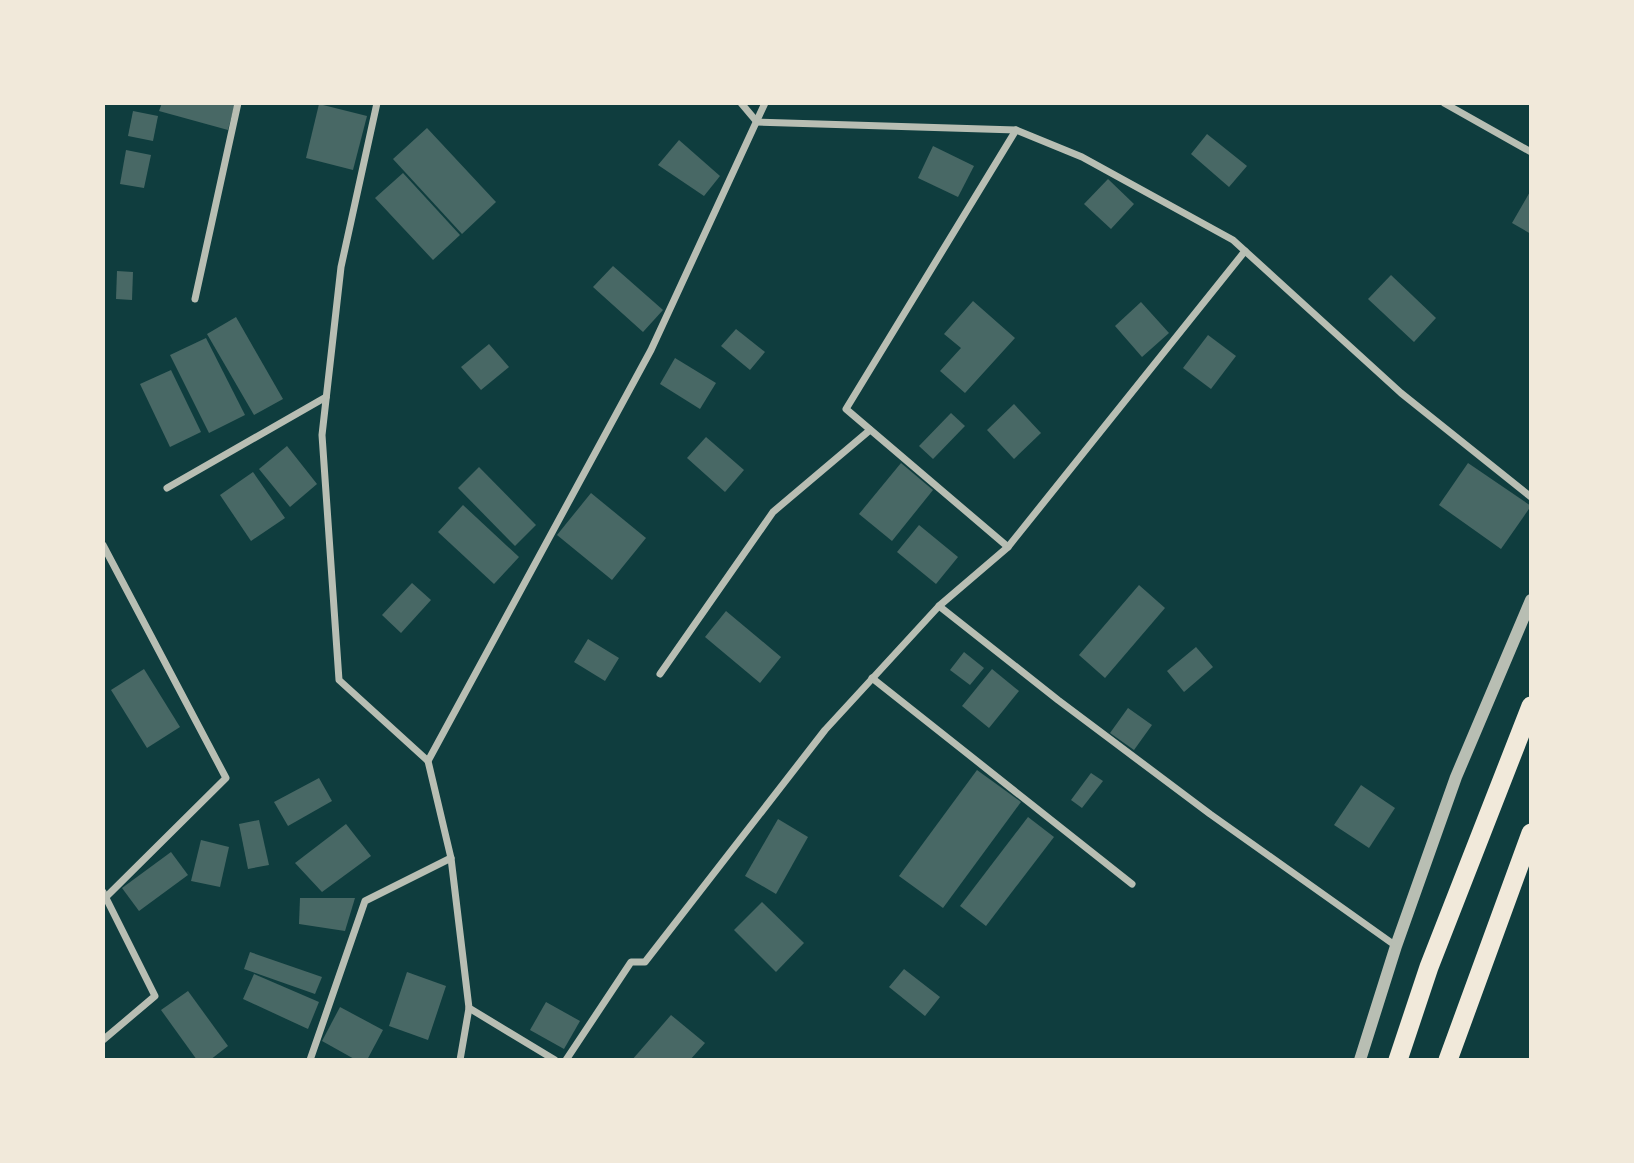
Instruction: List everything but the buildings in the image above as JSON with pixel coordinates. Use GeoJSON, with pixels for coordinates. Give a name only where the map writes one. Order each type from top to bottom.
{"type":"FeatureCollection","features":[{"type":"Feature","properties":{"kind":"highway"},"geometry":{"type":"LineString","coordinates":[[1398,1060],[1429,967],[1531,706]]}},
{"type":"Feature","properties":{"kind":"highway"},"geometry":{"type":"LineString","coordinates":[[1448,1060],[1531,833]]}},
{"type":"Feature","properties":{"kind":"street"},"geometry":{"type":"LineString","coordinates":[[195,299],[238,103]]}},
{"type":"Feature","properties":{"kind":"street"},"geometry":{"type":"LineString","coordinates":[[377,103],[341,267],[322,435],[339,680],[428,761],[451,858],[469,1008],[460,1060]]}},
{"type":"Feature","properties":{"kind":"street"},"geometry":{"type":"LineString","coordinates":[[741,103],[757,122],[1016,130],[1082,157],[1233,240],[1401,393],[1531,497]]}},
{"type":"Feature","properties":{"kind":"street"},"geometry":{"type":"LineString","coordinates":[[428,761],[651,350],[765,103]]}},
{"type":"Feature","properties":{"kind":"street"},"geometry":{"type":"LineString","coordinates":[[1444,103],[1531,152]]}},
{"type":"Feature","properties":{"kind":"street"},"geometry":{"type":"LineString","coordinates":[[1008,547],[846,409],[1016,130]]}},
{"type":"Feature","properties":{"kind":"street"},"geometry":{"type":"LineString","coordinates":[[566,1060],[631,962],[645,962],[825,730],[939,606],[1008,547],[1245,251]]}},
{"type":"Feature","properties":{"kind":"street"},"geometry":{"type":"LineString","coordinates":[[167,488],[326,397]]}},
{"type":"Feature","properties":{"kind":"street"},"geometry":{"type":"LineString","coordinates":[[660,674],[773,512],[870,430]]}},
{"type":"Feature","properties":{"kind":"street"},"geometry":{"type":"LineString","coordinates":[[103,545],[226,778],[105,895],[155,996],[103,1040]]}},
{"type":"Feature","properties":{"kind":"street"},"geometry":{"type":"LineString","coordinates":[[1360,1060],[1396,946],[1456,777],[1531,600]]}},
{"type":"Feature","properties":{"kind":"street"},"geometry":{"type":"LineString","coordinates":[[939,606],[1058,700],[1210,814],[1396,946]]}},
{"type":"Feature","properties":{"kind":"street"},"geometry":{"type":"LineString","coordinates":[[872,678],[1132,884]]}},
{"type":"Feature","properties":{"kind":"street"},"geometry":{"type":"LineString","coordinates":[[310,1060],[365,901],[451,858]]}},
{"type":"Feature","properties":{"kind":"street"},"geometry":{"type":"LineString","coordinates":[[469,1008],[555,1060]]}}]}
